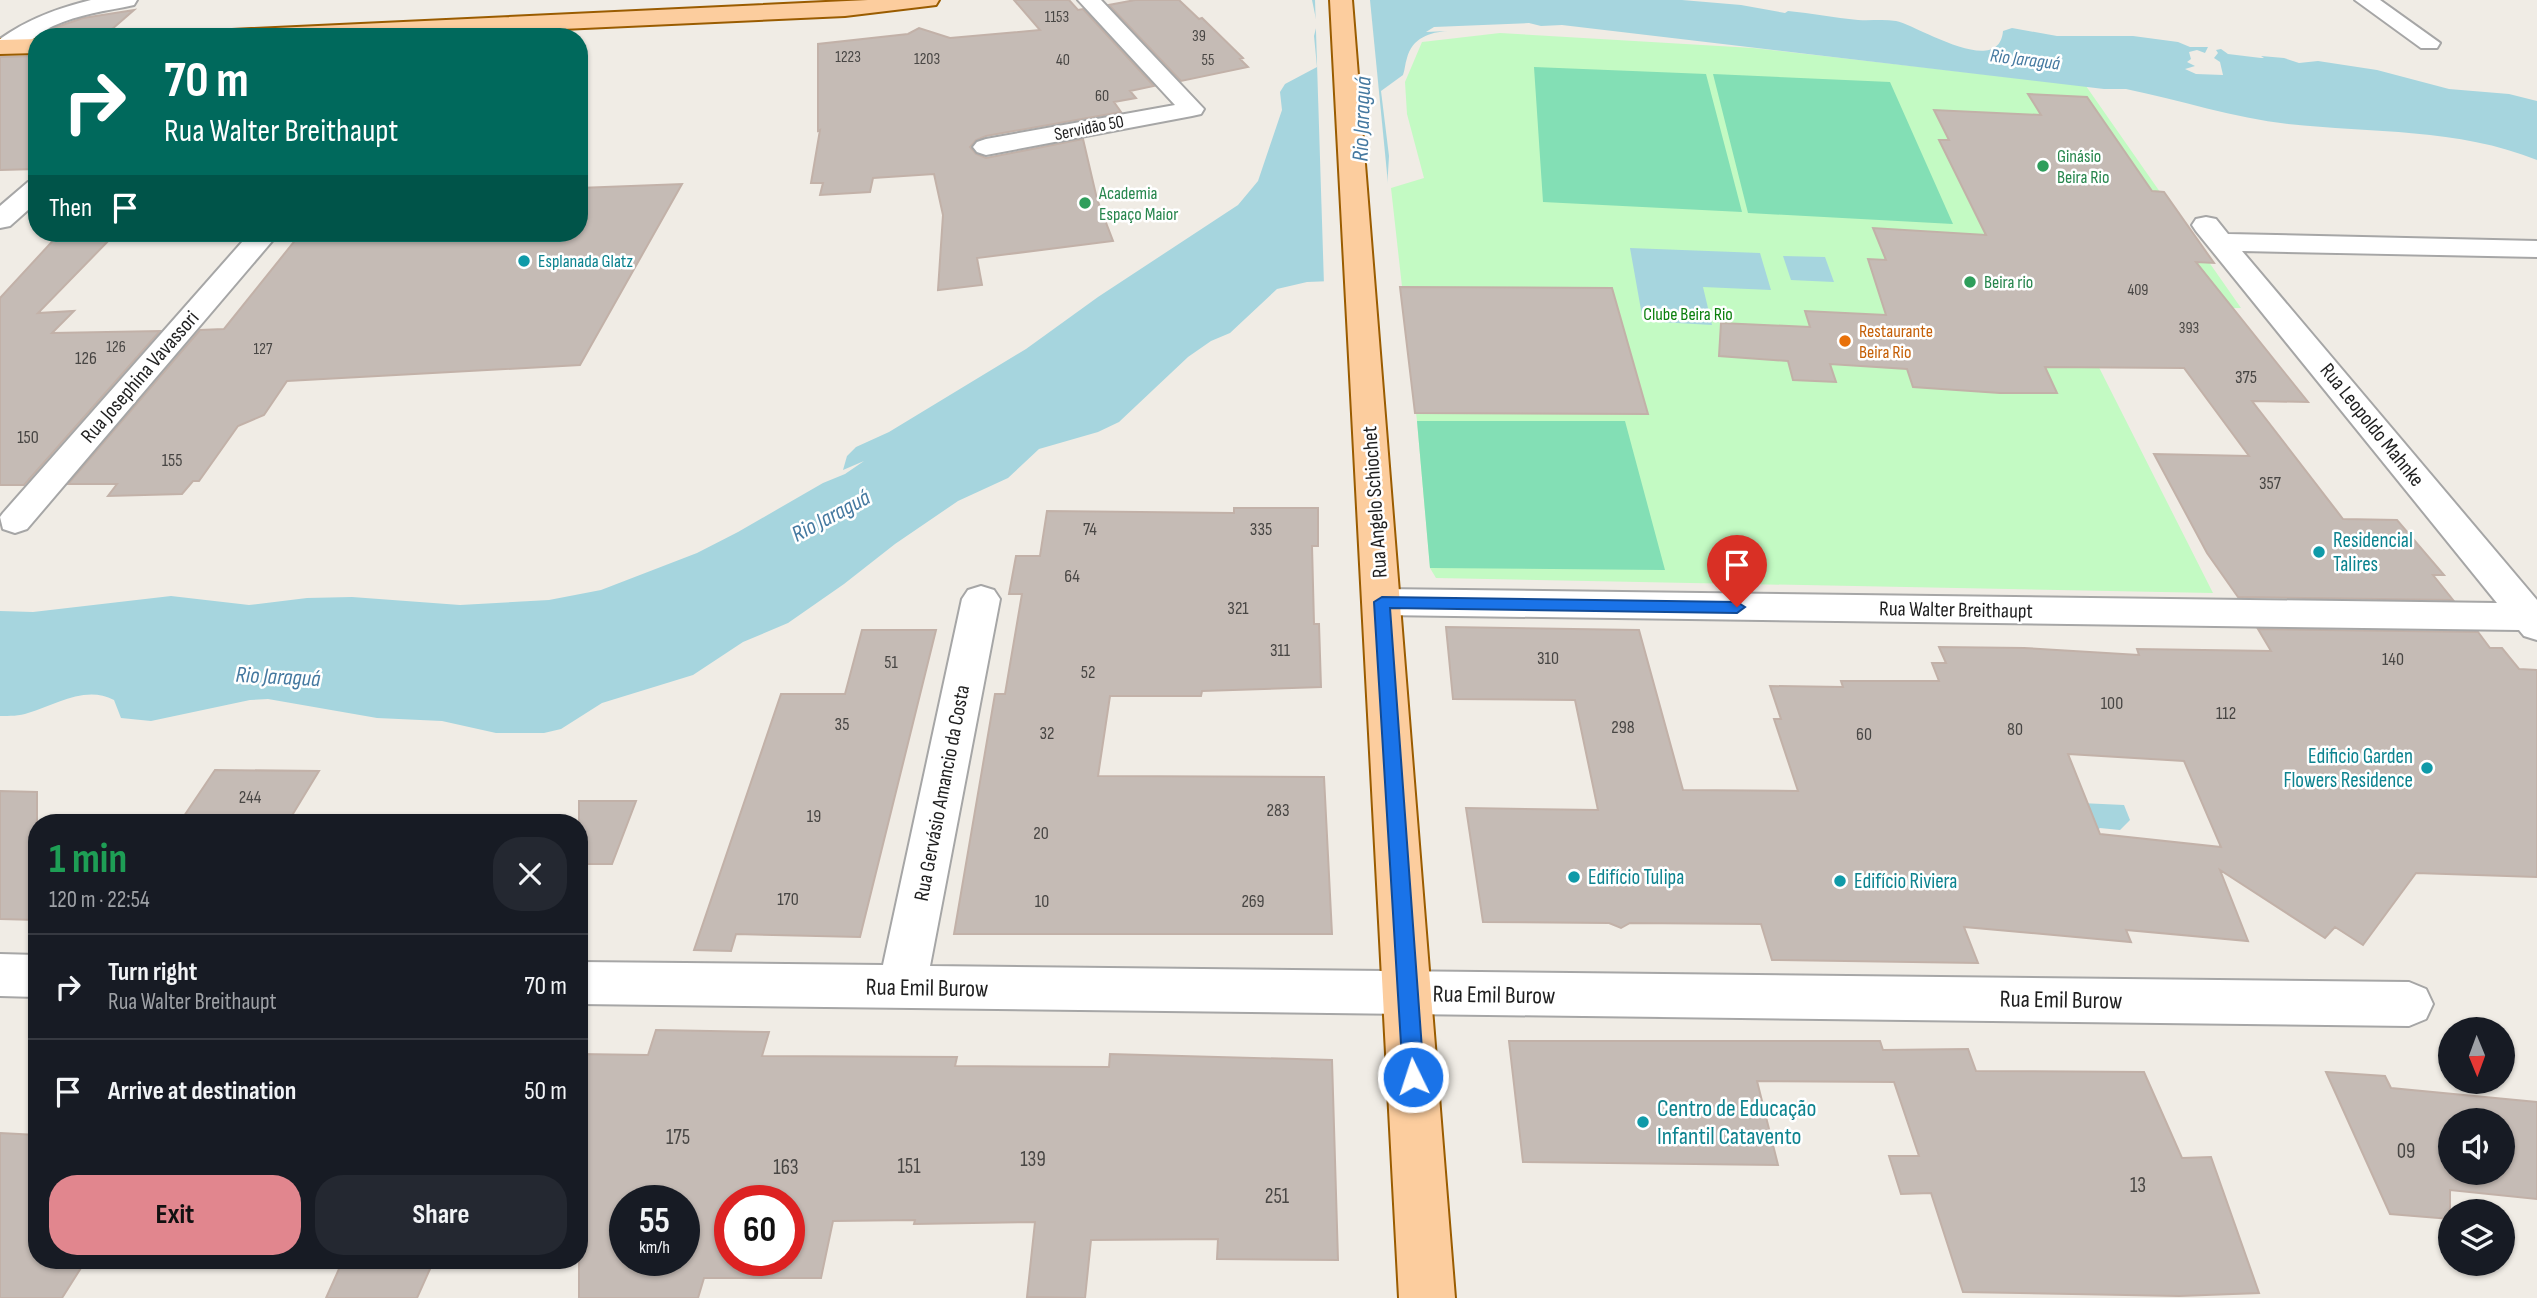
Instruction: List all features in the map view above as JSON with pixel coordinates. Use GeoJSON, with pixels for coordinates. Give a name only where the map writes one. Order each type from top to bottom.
{"type":"FeatureCollection","features":[{"type":"Feature","properties":{"kind":"main road"},"geometry":{"type":"LineString","coordinates":[[488,28],[748,7],[845,9],[928,0]]}},
{"type":"Feature","properties":{"kind":"main road","name":"Rua Angelo Schiochet"},"geometry":{"type":"LineString","coordinates":[[1341,0],[1427,1298]]}},
{"type":"Feature","properties":{"kind":"main road"},"geometry":{"type":"LineString","coordinates":[[1,47],[28,46]]}},
{"type":"Feature","properties":{"kind":"street"},"geometry":{"type":"LineString","coordinates":[[31,28],[65,11],[126,0]]}},
{"type":"Feature","properties":{"kind":"street","name":"Servidão 50"},"geometry":{"type":"LineString","coordinates":[[986,147],[1192,109],[1089,0]]}},
{"type":"Feature","properties":{"kind":"street"},"geometry":{"type":"LineString","coordinates":[[2366,0],[2429,43]]}},
{"type":"Feature","properties":{"kind":"street"},"geometry":{"type":"LineString","coordinates":[[1,47],[28,30]]}},
{"type":"Feature","properties":{"kind":"street"},"geometry":{"type":"LineString","coordinates":[[0,220],[28,195]]}},
{"type":"Feature","properties":{"kind":"street","name":"Rua Leopoldo Mahnke"},"geometry":{"type":"LineString","coordinates":[[2533,622],[2214,233],[2537,249]]}},
{"type":"Feature","properties":{"kind":"street","name":"Rua Josephina Vavassori"},"geometry":{"type":"LineString","coordinates":[[15,521],[257,242]]}},
{"type":"Feature","properties":{"kind":"street","name":"Rua Gervásio Amancio da Costa"},"geometry":{"type":"LineString","coordinates":[[902,988],[981,599]]}},
{"type":"Feature","properties":{"kind":"street","name":"Rua Walter Breithaupt"},"geometry":{"type":"LineString","coordinates":[[1382,602],[2533,622]]}},
{"type":"Feature","properties":{"kind":"street"},"geometry":{"type":"LineString","coordinates":[[0,975],[28,976]]}},
{"type":"Feature","properties":{"kind":"street","name":"Rua Emil Burow"},"geometry":{"type":"LineString","coordinates":[[588,983],[2409,1004]]}},
{"type":"Feature","properties":{"kind":"green space","name":"Clube Beira Rio"},"geometry":{"type":"Polygon","coordinates":[[[1500,33],[1753,48],[2086,86],[2241,308],[2069,308],[2213,593],[1436,578],[1430,568],[1391,188],[1424,178],[1407,114],[1405,82],[1422,42],[1500,33]]]}},
{"type":"Feature","properties":{"kind":"green space"},"geometry":{"type":"Polygon","coordinates":[[[1534,67],[1706,74],[1742,212],[1543,202],[1534,67]]]}},
{"type":"Feature","properties":{"kind":"green space"},"geometry":{"type":"Polygon","coordinates":[[[1713,74],[1890,82],[1953,224],[1748,213],[1713,74]]]}},
{"type":"Feature","properties":{"kind":"green space"},"geometry":{"type":"Polygon","coordinates":[[[1417,421],[1625,421],[1665,570],[1430,568],[1417,421]]]}},
{"type":"Feature","properties":{"kind":"water","name":"Rio Jaraguá"},"geometry":{"type":"Polygon","coordinates":[[[1312,0],[1682,0],[1741,5],[1785,13],[1788,11],[1858,20],[1896,21],[1956,46],[1973,50],[1988,50],[1998,45],[2003,31],[2012,28],[2057,36],[2133,36],[2178,42],[2190,47],[2208,47],[2205,53],[2197,50],[2189,52],[2191,59],[2187,62],[2195,66],[2185,69],[2196,74],[2223,75],[2220,62],[2214,58],[2218,53],[2216,50],[2221,49],[2228,54],[2284,58],[2299,63],[2318,61],[2377,70],[2449,89],[2509,94],[2537,101],[2537,160],[2477,142],[2414,133],[2268,121],[2126,89],[2104,89],[1562,25],[1541,26],[1529,23],[1434,27],[1426,32],[1448,31],[1428,35],[1417,41],[1409,51],[1403,75],[1381,91],[1389,156],[1386,207],[1332,281],[1307,282],[1277,289],[1230,333],[1211,341],[1188,357],[1119,422],[1098,432],[1039,449],[1008,478],[958,501],[788,623],[743,642],[693,675],[602,703],[561,729],[544,733],[496,733],[442,721],[377,718],[268,699],[250,700],[151,721],[121,718],[114,700],[103,696],[81,695],[25,714],[0,716],[0,611],[33,612],[171,596],[249,605],[307,598],[352,597],[460,605],[549,600],[601,590],[697,553],[823,483],[845,474],[864,461],[843,470],[847,456],[856,447],[889,432],[1026,349],[1098,297],[1238,205],[1258,181],[1282,110],[1280,92],[1285,84],[1317,67],[1314,36],[1317,24],[1312,0]]]}},
{"type":"Feature","properties":{"kind":"water"},"geometry":{"type":"Polygon","coordinates":[[[1630,248],[1760,253],[1771,290],[1703,287],[1712,325],[1643,321],[1630,248]]]}},
{"type":"Feature","properties":{"kind":"water"},"geometry":{"type":"Polygon","coordinates":[[[1783,256],[1825,257],[1834,282],[1791,280],[1783,256]]]}},
{"type":"Feature","properties":{"kind":"water"},"geometry":{"type":"Polygon","coordinates":[[[2059,802],[2124,805],[2130,820],[2120,830],[2100,828],[2080,844],[2059,802]]]}},
{"type":"Feature","properties":{"kind":"pier"},"geometry":{"type":"Polygon","coordinates":[[[1315,0],[1370,0],[1390,204],[1384,229],[1360,271],[1333,284],[1324,285],[1315,0]]]}},
{"type":"Feature","properties":{"kind":"building"},"geometry":{"type":"Polygon","coordinates":[[[1014,0],[1069,0],[1078,10],[1083,9],[1154,86],[1130,91],[1136,98],[1114,102],[1121,112],[986,136],[976,140],[970,147],[976,154],[986,158],[1083,139],[1097,199],[1113,241],[977,258],[982,285],[938,290],[943,215],[934,174],[873,178],[870,192],[820,195],[823,183],[811,183],[820,130],[818,131],[818,44],[908,34],[919,28],[950,38],[1040,30],[1014,0]]]}},
{"type":"Feature","properties":{"kind":"building"},"geometry":{"type":"Polygon","coordinates":[[[1135,0],[1179,0],[1199,19],[1202,18],[1243,58],[1240,59],[1248,67],[1181,81],[1109,5],[1135,0]]]}},
{"type":"Feature","properties":{"kind":"building"},"geometry":{"type":"Polygon","coordinates":[[[134,10],[113,28],[54,28],[83,18],[134,10]]]}},
{"type":"Feature","properties":{"kind":"building"},"geometry":{"type":"Polygon","coordinates":[[[28,56],[28,169],[0,170],[0,57],[28,56]]]}},
{"type":"Feature","properties":{"kind":"building"},"geometry":{"type":"Polygon","coordinates":[[[2028,94],[2087,97],[2152,191],[2164,192],[2214,263],[2196,262],[2308,402],[2252,401],[2343,519],[2397,520],[2444,575],[2433,575],[2453,600],[2238,597],[2207,553],[2154,454],[2249,456],[2184,368],[2045,367],[2057,393],[2000,393],[1913,387],[1907,369],[1830,364],[1836,382],[1793,380],[1788,361],[1719,356],[1721,323],[1810,327],[1805,311],[1886,315],[1868,259],[1886,260],[1873,228],[1986,235],[1939,140],[1949,140],[1934,110],[2041,115],[2028,94]]]}},
{"type":"Feature","properties":{"kind":"building"},"geometry":{"type":"Polygon","coordinates":[[[682,184],[580,365],[287,381],[264,415],[238,426],[199,481],[193,481],[182,494],[108,496],[117,484],[68,484],[200,330],[224,329],[294,242],[588,242],[588,188],[682,184]]]}},
{"type":"Feature","properties":{"kind":"building"},"geometry":{"type":"Polygon","coordinates":[[[52,242],[107,242],[38,313],[74,311],[52,333],[160,331],[24,485],[0,485],[0,298],[52,242]]]}},
{"type":"Feature","properties":{"kind":"building"},"geometry":{"type":"Polygon","coordinates":[[[1400,287],[1612,288],[1648,414],[1415,413],[1400,287]]]}},
{"type":"Feature","properties":{"kind":"building"},"geometry":{"type":"Polygon","coordinates":[[[1234,508],[1318,508],[1318,546],[1312,546],[1314,624],[1319,624],[1321,687],[1202,691],[1201,696],[1110,696],[1098,776],[1324,777],[1332,934],[954,934],[995,694],[1005,694],[1022,594],[1009,594],[1016,556],[1040,556],[1047,511],[1234,513],[1234,508]]]}},
{"type":"Feature","properties":{"kind":"building"},"geometry":{"type":"Polygon","coordinates":[[[1446,627],[1639,630],[1683,790],[1798,791],[1774,719],[1781,719],[1770,686],[1843,687],[1841,681],[1939,681],[1932,663],[1946,663],[1939,647],[2024,648],[2139,655],[2137,649],[2271,651],[2258,629],[2478,632],[2490,648],[2502,648],[2519,669],[2537,670],[2537,877],[2416,873],[2363,945],[2335,927],[2325,938],[2220,870],[2248,941],[2126,930],[2131,942],[1964,927],[1978,963],[1772,960],[1761,924],[1630,923],[1621,928],[1609,923],[1483,922],[1466,808],[1598,810],[1575,700],[1453,699],[1446,627]],[[2068,754],[2100,834],[2221,847],[2184,761],[2068,754]]]}},
{"type":"Feature","properties":{"kind":"building"},"geometry":{"type":"Polygon","coordinates":[[[862,630],[936,630],[860,937],[736,934],[731,951],[694,950],[781,694],[845,694],[862,630]]]}},
{"type":"Feature","properties":{"kind":"building"},"geometry":{"type":"Polygon","coordinates":[[[215,770],[319,771],[293,814],[185,814],[215,770]]]}},
{"type":"Feature","properties":{"kind":"building"},"geometry":{"type":"Polygon","coordinates":[[[0,791],[37,792],[37,814],[28,814],[28,920],[0,919],[0,791]]]}},
{"type":"Feature","properties":{"kind":"building"},"geometry":{"type":"Polygon","coordinates":[[[579,801],[636,801],[612,864],[588,864],[588,814],[579,814],[579,801]]]}},
{"type":"Feature","properties":{"kind":"building"},"geometry":{"type":"Polygon","coordinates":[[[656,1030],[769,1032],[762,1056],[957,1057],[955,1066],[1109,1067],[1110,1054],[1332,1060],[1338,1260],[1217,1259],[1218,1239],[1091,1240],[1085,1298],[1027,1297],[1035,1222],[914,1224],[915,1220],[833,1221],[821,1278],[704,1278],[698,1298],[579,1298],[579,1269],[588,1269],[588,1054],[648,1055],[656,1030]]]}},
{"type":"Feature","properties":{"kind":"building"},"geometry":{"type":"Polygon","coordinates":[[[1509,1041],[1880,1041],[1883,1050],[1968,1049],[1976,1071],[2144,1072],[2182,1158],[2211,1157],[2259,1293],[2179,1296],[1963,1292],[1931,1193],[1901,1194],[1889,1156],[1919,1156],[1894,1082],[1757,1081],[1778,1165],[1523,1162],[1509,1041]]]}},
{"type":"Feature","properties":{"kind":"building"},"geometry":{"type":"Polygon","coordinates":[[[2326,1072],[2385,1076],[2391,1088],[2537,1102],[2537,1199],[2450,1190],[2450,1199],[2438,1199],[2438,1218],[2390,1214],[2326,1072]]]}},
{"type":"Feature","properties":{"kind":"building"},"geometry":{"type":"Polygon","coordinates":[[[0,1133],[28,1135],[28,1269],[80,1269],[62,1298],[0,1298],[0,1133]]]}},
{"type":"Feature","properties":{"kind":"building"},"geometry":{"type":"Polygon","coordinates":[[[339,1269],[430,1269],[417,1298],[326,1298],[339,1269]]]}},
{"type":"Feature","properties":{"kind":"place","name":"Ginásio Beira Rio"},"geometry":{"type":"Point","coordinates":[2043,166]}},
{"type":"Feature","properties":{"kind":"place","name":"Academia Espaço Maior"},"geometry":{"type":"Point","coordinates":[1085,203]}},
{"type":"Feature","properties":{"kind":"place","name":"Esplanada Glatz"},"geometry":{"type":"Point","coordinates":[524,261]}},
{"type":"Feature","properties":{"kind":"place","name":"Beira rio"},"geometry":{"type":"Point","coordinates":[1970,282]}},
{"type":"Feature","properties":{"kind":"place","name":"Restaurante Beira Rio"},"geometry":{"type":"Point","coordinates":[1845,341]}},
{"type":"Feature","properties":{"kind":"place","name":"Residencial Talires"},"geometry":{"type":"Point","coordinates":[2319,552]}},
{"type":"Feature","properties":{"kind":"place","name":"Edificio Garden Flowers Residence"},"geometry":{"type":"Point","coordinates":[2427,768]}},
{"type":"Feature","properties":{"kind":"place","name":"Edifício Tulipa"},"geometry":{"type":"Point","coordinates":[1574,877]}},
{"type":"Feature","properties":{"kind":"place","name":"Edifício Riviera"},"geometry":{"type":"Point","coordinates":[1840,881]}},
{"type":"Feature","properties":{"kind":"place","name":"Centro de Educação Infantil Catavento"},"geometry":{"type":"Point","coordinates":[1643,1122]}},
{"type":"Feature","properties":{"kind":"route"},"geometry":{"type":"LineString","coordinates":[[1413,1077],[1382,602],[1737,607]]}}]}
